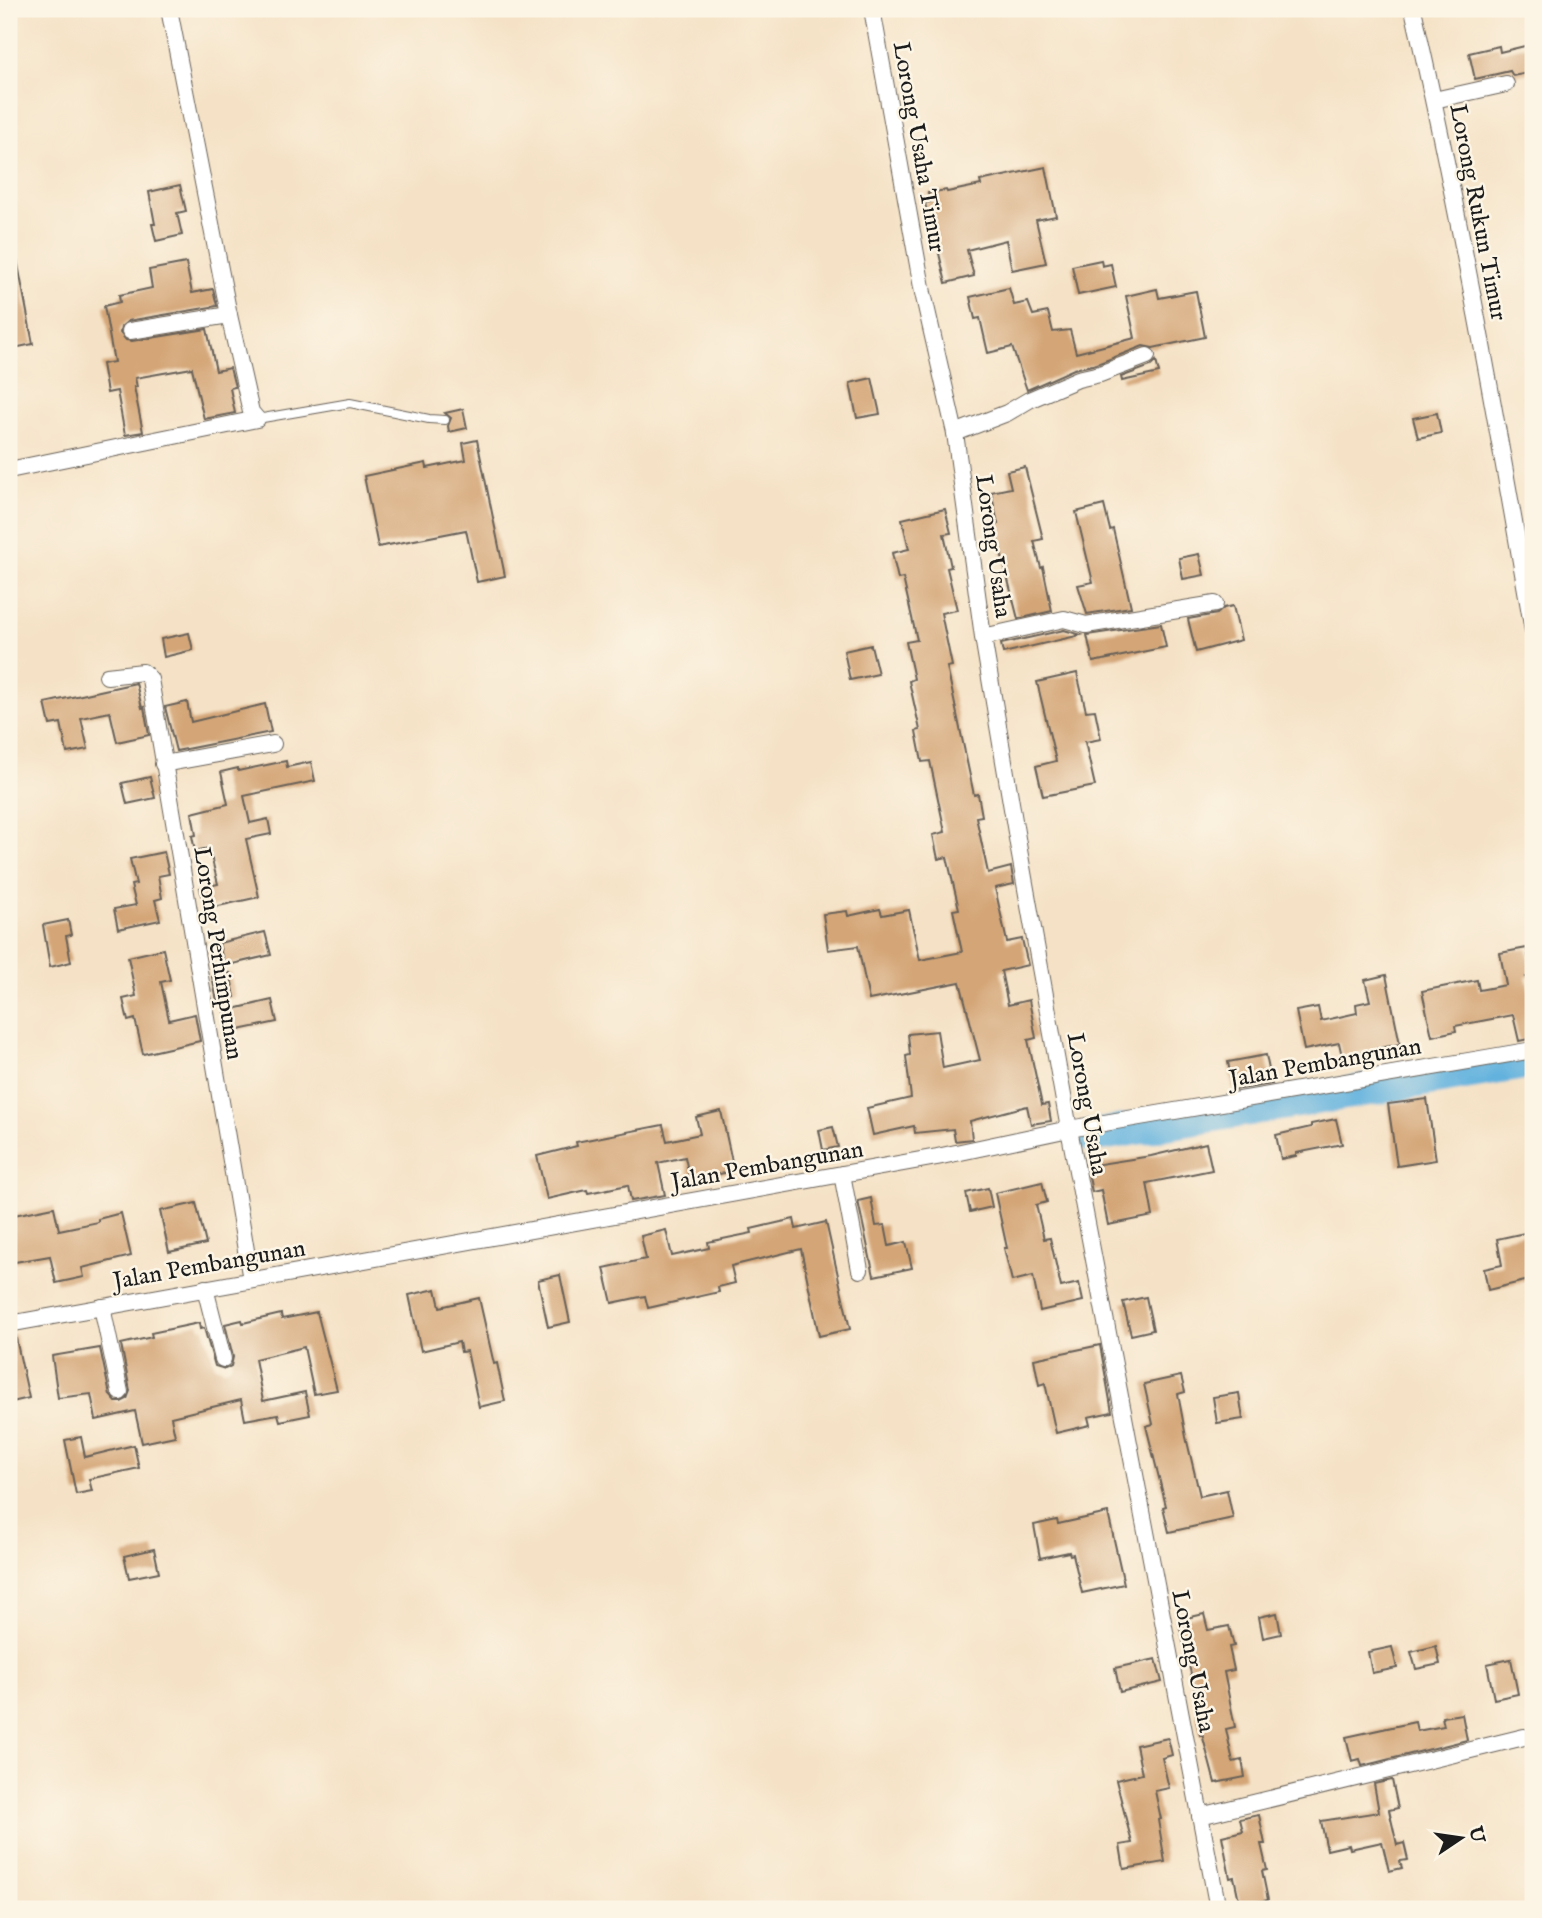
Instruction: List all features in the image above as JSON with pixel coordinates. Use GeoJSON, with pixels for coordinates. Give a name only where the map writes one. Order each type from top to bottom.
{"type":"FeatureCollection","features":[{"type":"Feature","properties":{"kind":"street"},"geometry":{"type":"LineString","coordinates":[[9,470],[257,419],[251,412],[229,315],[169,9]]}},
{"type":"Feature","properties":{"kind":"street","name":"Lorong Usaha Timur"},"geometry":{"type":"LineString","coordinates":[[872,9],[924,299]]}},
{"type":"Feature","properties":{"kind":"street","name":"Lorong Rukun Timur"},"geometry":{"type":"LineString","coordinates":[[1413,9],[1434,100],[1483,347],[1533,631]]}},
{"type":"Feature","properties":{"kind":"street"},"geometry":{"type":"LineString","coordinates":[[1434,100],[1506,83]]}},
{"type":"Feature","properties":{"kind":"street","name":"Lorong Usaha"},"geometry":{"type":"LineString","coordinates":[[924,299],[955,433],[984,637],[1020,857],[1069,1129],[1218,1909]]}},
{"type":"Feature","properties":{"kind":"street"},"geometry":{"type":"LineString","coordinates":[[130,331],[229,315]]}},
{"type":"Feature","properties":{"kind":"street"},"geometry":{"type":"LineString","coordinates":[[955,433],[1007,413],[1028,400],[1078,379],[1100,374],[1147,356]]}},
{"type":"Feature","properties":{"kind":"street"},"geometry":{"type":"LineString","coordinates":[[984,637],[1064,619],[1086,625],[1215,604]]}},
{"type":"Feature","properties":{"kind":"street","name":"Lorong Perhimpunan"},"geometry":{"type":"LineString","coordinates":[[107,676],[144,672],[148,676],[251,1280]]}},
{"type":"Feature","properties":{"kind":"street"},"geometry":{"type":"LineString","coordinates":[[163,764],[273,744]]}},
{"type":"Feature","properties":{"kind":"street","name":"Jalan Pembangunan"},"geometry":{"type":"LineString","coordinates":[[9,1324],[842,1174],[1069,1129],[1533,1050]]}},
{"type":"Feature","properties":{"kind":"street"},"geometry":{"type":"LineString","coordinates":[[842,1174],[860,1270]]}},
{"type":"Feature","properties":{"kind":"street"},"geometry":{"type":"LineString","coordinates":[[205,1288],[223,1359]]}},
{"type":"Feature","properties":{"kind":"street"},"geometry":{"type":"LineString","coordinates":[[102,1307],[120,1392]]}},
{"type":"Feature","properties":{"kind":"street"},"geometry":{"type":"LineString","coordinates":[[1200,1816],[1524,1737]]}},
{"type":"Feature","properties":{"kind":"lane"},"geometry":{"type":"LineString","coordinates":[[257,419],[349,403],[445,420]]}},
{"type":"Feature","properties":{"kind":"building"},"geometry":{"type":"Polygon","coordinates":[[[1533,44],[1533,72],[1513,76],[1510,71],[1475,79],[1469,53],[1499,46],[1500,52],[1533,44]]]}},
{"type":"Feature","properties":{"kind":"building"},"geometry":{"type":"Polygon","coordinates":[[[1046,167],[1056,216],[1036,220],[1046,263],[1012,270],[1006,240],[967,250],[974,276],[946,283],[937,245],[934,246],[925,203],[930,202],[928,193],[981,185],[980,181],[1046,167]]]}},
{"type":"Feature","properties":{"kind":"building"},"geometry":{"type":"Polygon","coordinates":[[[180,185],[186,211],[177,213],[182,235],[156,241],[149,192],[180,185]]]}},
{"type":"Feature","properties":{"kind":"building"},"geometry":{"type":"Polygon","coordinates":[[[16,254],[33,344],[9,349],[9,255],[16,254]]]}},
{"type":"Feature","properties":{"kind":"building"},"geometry":{"type":"Polygon","coordinates":[[[1101,260],[1102,266],[1111,264],[1116,287],[1078,295],[1072,266],[1101,260]]]}},
{"type":"Feature","properties":{"kind":"building"},"geometry":{"type":"Polygon","coordinates":[[[186,263],[192,293],[213,289],[217,306],[128,321],[121,327],[120,333],[126,340],[132,341],[207,329],[216,371],[230,368],[235,387],[230,388],[235,413],[204,419],[192,368],[135,378],[137,387],[134,387],[143,432],[125,435],[117,391],[107,393],[102,364],[114,362],[104,306],[120,302],[119,295],[152,288],[149,270],[186,263]]]}},
{"type":"Feature","properties":{"kind":"building"},"geometry":{"type":"Polygon","coordinates":[[[1009,288],[1014,305],[1028,302],[1033,315],[1048,312],[1053,332],[1070,330],[1076,353],[1135,338],[1126,296],[1157,289],[1159,298],[1196,291],[1205,337],[1153,348],[1143,346],[1097,364],[1074,369],[1027,390],[1012,347],[988,353],[980,318],[975,319],[970,297],[1009,288]]]}},
{"type":"Feature","properties":{"kind":"building"},"geometry":{"type":"Polygon","coordinates":[[[1156,361],[1159,373],[1122,381],[1121,377],[1151,366],[1156,361]]]}},
{"type":"Feature","properties":{"kind":"building"},"geometry":{"type":"Polygon","coordinates":[[[872,378],[880,414],[857,418],[850,383],[872,378]]]}},
{"type":"Feature","properties":{"kind":"building"},"geometry":{"type":"Polygon","coordinates":[[[463,409],[467,428],[449,432],[451,418],[445,413],[463,409]]]}},
{"type":"Feature","properties":{"kind":"building"},"geometry":{"type":"Polygon","coordinates":[[[1437,413],[1441,433],[1418,438],[1413,418],[1437,413]]]}},
{"type":"Feature","properties":{"kind":"building"},"geometry":{"type":"Polygon","coordinates":[[[477,440],[505,576],[477,582],[466,530],[378,547],[364,476],[426,463],[427,468],[466,460],[463,443],[477,440]]]}},
{"type":"Feature","properties":{"kind":"building"},"geometry":{"type":"Polygon","coordinates":[[[1025,467],[1043,539],[1034,541],[1041,568],[1043,567],[1052,611],[1018,619],[994,525],[998,524],[991,492],[1011,488],[1007,471],[1025,467]]]}},
{"type":"Feature","properties":{"kind":"building"},"geometry":{"type":"Polygon","coordinates":[[[1104,505],[1110,530],[1113,529],[1131,607],[1087,614],[1078,585],[1093,582],[1076,512],[1104,505]]]}},
{"type":"Feature","properties":{"kind":"building"},"geometry":{"type":"Polygon","coordinates":[[[945,509],[951,533],[944,534],[951,567],[947,568],[957,610],[941,613],[952,666],[947,667],[974,795],[978,794],[982,816],[976,817],[988,873],[1011,867],[1014,884],[995,888],[1007,942],[1022,939],[1028,965],[1001,971],[1008,1005],[1029,1000],[1036,1038],[1028,1040],[1042,1105],[1048,1104],[1051,1121],[1031,1124],[1027,1106],[970,1121],[972,1139],[955,1141],[953,1129],[915,1133],[914,1126],[873,1135],[867,1108],[911,1098],[906,1056],[910,1055],[908,1034],[937,1031],[943,1068],[980,1060],[960,982],[869,1000],[858,946],[828,950],[823,914],[847,911],[848,916],[880,909],[882,915],[909,910],[920,960],[962,952],[953,910],[959,909],[947,857],[938,859],[933,835],[945,832],[930,761],[922,762],[916,731],[920,730],[909,681],[914,679],[906,642],[917,640],[903,578],[898,579],[892,553],[909,549],[902,519],[945,509]]]}},
{"type":"Feature","properties":{"kind":"building"},"geometry":{"type":"Polygon","coordinates":[[[1199,554],[1204,575],[1183,579],[1179,558],[1199,554]]]}},
{"type":"Feature","properties":{"kind":"building"},"geometry":{"type":"Polygon","coordinates":[[[1233,606],[1241,640],[1196,652],[1188,619],[1217,614],[1224,608],[1233,606]]]}},
{"type":"Feature","properties":{"kind":"building"},"geometry":{"type":"Polygon","coordinates":[[[1161,624],[1166,647],[1093,662],[1087,635],[1161,624]]]}},
{"type":"Feature","properties":{"kind":"building"},"geometry":{"type":"Polygon","coordinates":[[[1064,630],[1081,635],[1003,653],[1001,644],[1064,630]]]}},
{"type":"Feature","properties":{"kind":"building"},"geometry":{"type":"Polygon","coordinates":[[[189,633],[193,650],[164,657],[161,639],[189,633]]]}},
{"type":"Feature","properties":{"kind":"building"},"geometry":{"type":"Polygon","coordinates":[[[871,645],[878,674],[850,680],[844,651],[871,645]]]}},
{"type":"Feature","properties":{"kind":"building"},"geometry":{"type":"Polygon","coordinates":[[[1077,673],[1086,711],[1095,710],[1101,739],[1085,742],[1095,786],[1043,796],[1036,766],[1056,761],[1037,682],[1077,673]]]}},
{"type":"Feature","properties":{"kind":"building"},"geometry":{"type":"Polygon","coordinates":[[[136,683],[149,735],[117,742],[110,712],[81,718],[88,749],[67,753],[61,723],[50,725],[45,703],[136,683]]]}},
{"type":"Feature","properties":{"kind":"building"},"geometry":{"type":"Polygon","coordinates":[[[187,702],[191,722],[265,704],[271,732],[176,751],[165,707],[187,702]]]}},
{"type":"Feature","properties":{"kind":"building"},"geometry":{"type":"Polygon","coordinates":[[[286,761],[287,767],[311,762],[315,781],[244,796],[250,823],[268,819],[271,834],[246,839],[259,897],[205,909],[200,888],[218,884],[209,848],[195,851],[192,836],[196,835],[192,813],[228,804],[221,772],[286,761]]]}},
{"type":"Feature","properties":{"kind":"building"},"geometry":{"type":"Polygon","coordinates":[[[150,777],[155,798],[127,804],[122,783],[150,777]]]}},
{"type":"Feature","properties":{"kind":"building"},"geometry":{"type":"Polygon","coordinates":[[[164,852],[169,874],[158,876],[162,898],[155,900],[160,920],[118,929],[114,909],[136,905],[131,885],[136,884],[130,859],[164,852]]]}},
{"type":"Feature","properties":{"kind":"building"},"geometry":{"type":"Polygon","coordinates":[[[68,920],[71,935],[66,936],[71,962],[50,967],[43,925],[68,920]]]}},
{"type":"Feature","properties":{"kind":"building"},"geometry":{"type":"Polygon","coordinates":[[[265,932],[271,955],[224,966],[219,943],[265,932]]]}},
{"type":"Feature","properties":{"kind":"building"},"geometry":{"type":"Polygon","coordinates":[[[1527,948],[1532,976],[1526,977],[1533,1005],[1533,1038],[1519,1041],[1513,1015],[1455,1026],[1456,1031],[1432,1036],[1422,991],[1477,980],[1479,990],[1506,985],[1500,953],[1527,948]]]}},
{"type":"Feature","properties":{"kind":"building"},"geometry":{"type":"Polygon","coordinates":[[[163,949],[170,980],[161,982],[169,1020],[195,1014],[200,1041],[143,1054],[135,1019],[128,1021],[123,999],[136,996],[128,957],[163,949]]]}},
{"type":"Feature","properties":{"kind":"building"},"geometry":{"type":"Polygon","coordinates":[[[230,973],[235,997],[217,1001],[212,977],[230,973]]]}},
{"type":"Feature","properties":{"kind":"building"},"geometry":{"type":"Polygon","coordinates":[[[1386,975],[1400,1044],[1342,1056],[1339,1043],[1304,1050],[1296,1011],[1318,1007],[1321,1021],[1357,1013],[1356,1004],[1370,1001],[1365,980],[1386,975]]]}},
{"type":"Feature","properties":{"kind":"building"},"geometry":{"type":"Polygon","coordinates":[[[272,1000],[277,1022],[229,1032],[225,1011],[272,1000]]]}},
{"type":"Feature","properties":{"kind":"building"},"geometry":{"type":"Polygon","coordinates":[[[1266,1055],[1272,1084],[1233,1090],[1228,1062],[1266,1055]]]}},
{"type":"Feature","properties":{"kind":"building"},"geometry":{"type":"Polygon","coordinates":[[[1427,1099],[1436,1160],[1397,1166],[1388,1104],[1427,1099]]]}},
{"type":"Feature","properties":{"kind":"building"},"geometry":{"type":"Polygon","coordinates":[[[721,1111],[734,1171],[690,1180],[685,1157],[658,1163],[665,1195],[631,1201],[628,1185],[547,1199],[537,1156],[577,1146],[576,1142],[663,1125],[667,1141],[700,1134],[696,1117],[721,1111]]]}},
{"type":"Feature","properties":{"kind":"building"},"geometry":{"type":"Polygon","coordinates":[[[1336,1119],[1342,1144],[1296,1153],[1296,1156],[1281,1159],[1276,1135],[1336,1119]]]}},
{"type":"Feature","properties":{"kind":"building"},"geometry":{"type":"Polygon","coordinates":[[[833,1127],[838,1147],[823,1150],[819,1130],[833,1127]]]}},
{"type":"Feature","properties":{"kind":"building"},"geometry":{"type":"Polygon","coordinates":[[[1206,1143],[1212,1170],[1147,1183],[1153,1216],[1108,1225],[1101,1190],[1092,1192],[1087,1166],[1151,1156],[1206,1143]]]}},
{"type":"Feature","properties":{"kind":"building"},"geometry":{"type":"Polygon","coordinates":[[[1042,1182],[1047,1202],[1036,1205],[1044,1239],[1050,1238],[1061,1287],[1079,1283],[1083,1301],[1040,1311],[1033,1276],[1012,1281],[995,1193],[1042,1182]]]}},
{"type":"Feature","properties":{"kind":"building"},"geometry":{"type":"Polygon","coordinates":[[[988,1188],[992,1207],[970,1212],[966,1193],[988,1188]]]}},
{"type":"Feature","properties":{"kind":"building"},"geometry":{"type":"Polygon","coordinates":[[[871,1198],[876,1226],[885,1225],[889,1246],[906,1242],[912,1268],[874,1276],[858,1201],[871,1198]]]}},
{"type":"Feature","properties":{"kind":"building"},"geometry":{"type":"Polygon","coordinates":[[[196,1203],[206,1244],[169,1252],[160,1211],[196,1203]]]}},
{"type":"Feature","properties":{"kind":"building"},"geometry":{"type":"Polygon","coordinates":[[[54,1207],[59,1230],[98,1222],[98,1219],[121,1213],[131,1256],[82,1268],[84,1277],[56,1283],[50,1256],[9,1263],[9,1216],[54,1207]]]}},
{"type":"Feature","properties":{"kind":"building"},"geometry":{"type":"Polygon","coordinates":[[[794,1219],[796,1229],[826,1222],[850,1329],[819,1336],[801,1249],[731,1266],[735,1283],[718,1287],[719,1292],[648,1308],[645,1296],[612,1303],[604,1268],[646,1259],[641,1236],[666,1230],[672,1256],[709,1248],[708,1242],[752,1233],[751,1229],[794,1219]]]}},
{"type":"Feature","properties":{"kind":"building"},"geometry":{"type":"Polygon","coordinates":[[[1533,1232],[1533,1279],[1488,1290],[1484,1269],[1502,1265],[1497,1239],[1533,1232]]]}},
{"type":"Feature","properties":{"kind":"building"},"geometry":{"type":"Polygon","coordinates":[[[560,1275],[570,1322],[548,1327],[538,1280],[560,1275]]]}},
{"type":"Feature","properties":{"kind":"building"},"geometry":{"type":"Polygon","coordinates":[[[436,1289],[440,1307],[479,1298],[505,1401],[479,1407],[467,1351],[461,1352],[459,1342],[421,1351],[409,1295],[436,1289]]]}},
{"type":"Feature","properties":{"kind":"building"},"geometry":{"type":"Polygon","coordinates":[[[1146,1297],[1153,1330],[1131,1335],[1123,1302],[1146,1297]]]}},
{"type":"Feature","properties":{"kind":"building"},"geometry":{"type":"Polygon","coordinates":[[[317,1312],[337,1390],[314,1394],[304,1347],[255,1359],[263,1401],[305,1392],[310,1415],[280,1421],[278,1414],[245,1420],[241,1400],[171,1417],[175,1436],[142,1443],[135,1411],[96,1420],[91,1394],[58,1398],[52,1356],[100,1348],[110,1395],[116,1402],[121,1402],[127,1399],[130,1391],[121,1344],[152,1337],[151,1333],[199,1323],[200,1329],[204,1328],[215,1366],[225,1369],[231,1366],[233,1357],[225,1324],[242,1320],[243,1323],[281,1314],[282,1319],[317,1312]]]}},
{"type":"Feature","properties":{"kind":"building"},"geometry":{"type":"Polygon","coordinates":[[[9,1334],[15,1334],[29,1398],[12,1402],[9,1387],[9,1334]]]}},
{"type":"Feature","properties":{"kind":"building"},"geometry":{"type":"Polygon","coordinates":[[[1100,1345],[1112,1412],[1088,1417],[1090,1425],[1056,1433],[1045,1383],[1039,1385],[1034,1359],[1100,1345]]]}},
{"type":"Feature","properties":{"kind":"building"},"geometry":{"type":"Polygon","coordinates":[[[1181,1376],[1185,1392],[1178,1394],[1200,1496],[1227,1490],[1233,1518],[1169,1532],[1163,1507],[1166,1506],[1146,1426],[1153,1424],[1144,1384],[1181,1376]]]}},
{"type":"Feature","properties":{"kind":"building"},"geometry":{"type":"Polygon","coordinates":[[[1239,1393],[1243,1419],[1217,1423],[1213,1397],[1239,1393]]]}},
{"type":"Feature","properties":{"kind":"building"},"geometry":{"type":"Polygon","coordinates":[[[81,1437],[85,1457],[134,1445],[139,1468],[89,1479],[92,1491],[76,1494],[65,1440],[81,1437]]]}},
{"type":"Feature","properties":{"kind":"building"},"geometry":{"type":"Polygon","coordinates":[[[1108,1513],[1124,1584],[1082,1593],[1073,1554],[1070,1555],[1069,1552],[1040,1558],[1034,1525],[1057,1520],[1058,1524],[1108,1513]]]}},
{"type":"Feature","properties":{"kind":"building"},"geometry":{"type":"Polygon","coordinates":[[[154,1549],[159,1572],[129,1578],[124,1556],[154,1549]]]}},
{"type":"Feature","properties":{"kind":"building"},"geometry":{"type":"Polygon","coordinates":[[[1277,1613],[1281,1634],[1263,1638],[1259,1617],[1277,1613]]]}},
{"type":"Feature","properties":{"kind":"building"},"geometry":{"type":"Polygon","coordinates":[[[1204,1614],[1208,1630],[1229,1626],[1234,1646],[1229,1647],[1234,1670],[1224,1672],[1235,1727],[1226,1729],[1233,1762],[1242,1760],[1245,1777],[1215,1783],[1202,1734],[1200,1735],[1194,1686],[1178,1620],[1204,1614]]]}},
{"type":"Feature","properties":{"kind":"building"},"geometry":{"type":"Polygon","coordinates":[[[1436,1646],[1440,1664],[1416,1669],[1411,1652],[1436,1646]]]}},
{"type":"Feature","properties":{"kind":"building"},"geometry":{"type":"Polygon","coordinates":[[[1392,1647],[1397,1668],[1372,1673],[1368,1652],[1392,1647]]]}},
{"type":"Feature","properties":{"kind":"building"},"geometry":{"type":"Polygon","coordinates":[[[1156,1659],[1162,1682],[1120,1692],[1115,1668],[1156,1659]]]}},
{"type":"Feature","properties":{"kind":"building"},"geometry":{"type":"Polygon","coordinates":[[[1511,1659],[1518,1694],[1494,1699],[1487,1664],[1511,1659]]]}},
{"type":"Feature","properties":{"kind":"building"},"geometry":{"type":"Polygon","coordinates":[[[1462,1714],[1467,1740],[1362,1766],[1360,1759],[1352,1761],[1346,1737],[1415,1722],[1417,1731],[1444,1726],[1442,1717],[1462,1714]]]}},
{"type":"Feature","properties":{"kind":"building"},"geometry":{"type":"Polygon","coordinates":[[[1168,1738],[1172,1755],[1162,1758],[1169,1788],[1155,1791],[1165,1862],[1124,1869],[1120,1845],[1132,1843],[1116,1780],[1142,1774],[1136,1745],[1168,1738]]]}},
{"type":"Feature","properties":{"kind":"building"},"geometry":{"type":"Polygon","coordinates":[[[1392,1780],[1398,1808],[1389,1810],[1397,1845],[1404,1843],[1408,1860],[1400,1861],[1402,1868],[1389,1871],[1382,1842],[1350,1849],[1349,1845],[1327,1850],[1321,1821],[1379,1812],[1374,1784],[1392,1780]]]}},
{"type":"Feature","properties":{"kind":"building"},"geometry":{"type":"Polygon","coordinates":[[[1259,1815],[1265,1844],[1261,1844],[1267,1870],[1262,1871],[1268,1900],[1240,1905],[1234,1877],[1230,1878],[1222,1836],[1243,1831],[1240,1819],[1259,1815]]]}},
{"type":"Feature","properties":{"kind":"waterway"},"geometry":{"type":"LineString","coordinates":[[1092,1136],[1533,1062]]}}]}
